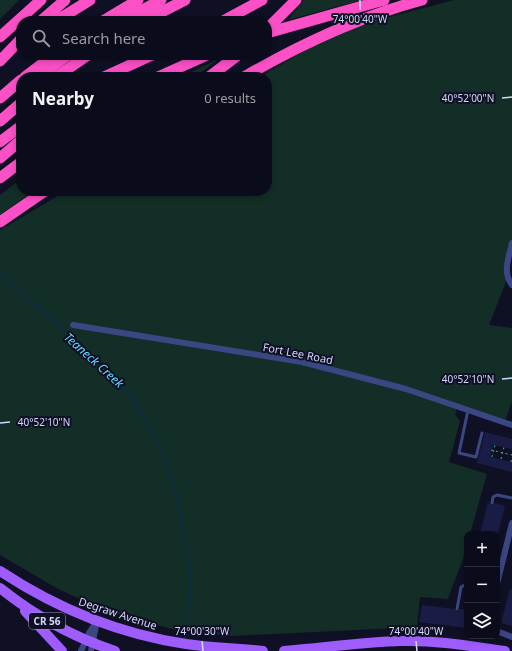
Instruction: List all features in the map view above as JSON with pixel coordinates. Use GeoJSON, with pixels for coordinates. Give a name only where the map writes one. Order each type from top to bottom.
{"type":"FeatureCollection","features":[{"type":"Feature","properties":{"kind":"highway"},"geometry":{"type":"LineString","coordinates":[[0,29],[29,0]]}},
{"type":"Feature","properties":{"kind":"highway"},"geometry":{"type":"LineString","coordinates":[[23,16],[41,0]]}},
{"type":"Feature","properties":{"kind":"highway"},"geometry":{"type":"LineString","coordinates":[[47,16],[66,0]]}},
{"type":"Feature","properties":{"kind":"highway"},"geometry":{"type":"LineString","coordinates":[[64,16],[90,0]]}},
{"type":"Feature","properties":{"kind":"highway"},"geometry":{"type":"LineString","coordinates":[[112,16],[138,0]]}},
{"type":"Feature","properties":{"kind":"highway"},"geometry":{"type":"LineString","coordinates":[[131,16],[161,0]]}},
{"type":"Feature","properties":{"kind":"highway"},"geometry":{"type":"LineString","coordinates":[[154,16],[185,0]]}},
{"type":"Feature","properties":{"kind":"highway"},"geometry":{"type":"LineString","coordinates":[[232,16],[262,0]]}},
{"type":"Feature","properties":{"kind":"highway"},"geometry":{"type":"LineString","coordinates":[[272,25],[296,0]]}},
{"type":"Feature","properties":{"kind":"highway"},"geometry":{"type":"LineString","coordinates":[[272,28],[384,0]]}},
{"type":"Feature","properties":{"kind":"highway"},"geometry":{"type":"LineString","coordinates":[[253,72],[294,48],[341,27],[379,12],[422,0]]}},
{"type":"Feature","properties":{"kind":"highway"},"geometry":{"type":"LineString","coordinates":[[0,37],[16,23]]}},
{"type":"Feature","properties":{"kind":"highway"},"geometry":{"type":"LineString","coordinates":[[0,61],[16,44]]}},
{"type":"Feature","properties":{"kind":"highway"},"geometry":{"type":"LineString","coordinates":[[0,66],[16,52]]}},
{"type":"Feature","properties":{"kind":"highway"},"geometry":{"type":"LineString","coordinates":[[32,72],[47,60]]}},
{"type":"Feature","properties":{"kind":"highway"},"geometry":{"type":"LineString","coordinates":[[44,72],[61,60]]}},
{"type":"Feature","properties":{"kind":"highway"},"geometry":{"type":"LineString","coordinates":[[63,72],[81,60]]}},
{"type":"Feature","properties":{"kind":"highway"},"geometry":{"type":"LineString","coordinates":[[114,72],[139,60]]}},
{"type":"Feature","properties":{"kind":"highway"},"geometry":{"type":"LineString","coordinates":[[127,72],[148,60]]}},
{"type":"Feature","properties":{"kind":"highway"},"geometry":{"type":"LineString","coordinates":[[169,72],[196,60]]}},
{"type":"Feature","properties":{"kind":"highway"},"geometry":{"type":"LineString","coordinates":[[216,72],[231,60]]}},
{"type":"Feature","properties":{"kind":"highway"},"geometry":{"type":"LineString","coordinates":[[0,98],[16,84]]}},
{"type":"Feature","properties":{"kind":"highway"},"geometry":{"type":"LineString","coordinates":[[0,105],[16,94]]}},
{"type":"Feature","properties":{"kind":"highway"},"geometry":{"type":"LineString","coordinates":[[0,121],[16,107]]}},
{"type":"Feature","properties":{"kind":"highway"},"geometry":{"type":"LineString","coordinates":[[0,142],[16,130]]}},
{"type":"Feature","properties":{"kind":"highway"},"geometry":{"type":"LineString","coordinates":[[0,158],[16,144]]}},
{"type":"Feature","properties":{"kind":"highway"},"geometry":{"type":"LineString","coordinates":[[0,178],[16,166]]}},
{"type":"Feature","properties":{"kind":"highway"},"geometry":{"type":"LineString","coordinates":[[0,222],[38,196]]}},
{"type":"Feature","properties":{"kind":"main road","name":"Degraw Avenue"},"geometry":{"type":"LineString","coordinates":[[0,571],[41,596],[97,621],[133,633],[194,646],[263,651]]}},
{"type":"Feature","properties":{"kind":"main road","name":"CR 56"},"geometry":{"type":"LineString","coordinates":[[0,588],[48,621],[90,645],[116,651]]}},
{"type":"Feature","properties":{"kind":"main road"},"geometry":{"type":"LineString","coordinates":[[12,597],[62,651]]}},
{"type":"Feature","properties":{"kind":"main road"},"geometry":{"type":"LineString","coordinates":[[284,651],[380,642],[412,641],[455,644],[505,651]]}},
{"type":"Feature","properties":{"kind":"street"},"geometry":{"type":"LineString","coordinates":[[512,243],[506,268],[508,280],[512,285]]}},
{"type":"Feature","properties":{"kind":"street","name":"Fort Lee Road"},"geometry":{"type":"LineString","coordinates":[[73,325],[302,362],[406,389],[512,424]]}},
{"type":"Feature","properties":{"kind":"street"},"geometry":{"type":"LineString","coordinates":[[500,572],[512,523]]}},
{"type":"Feature","properties":{"kind":"street"},"geometry":{"type":"LineString","coordinates":[[81,651],[90,645],[97,621]]}},
{"type":"Feature","properties":{"kind":"street"},"geometry":{"type":"LineString","coordinates":[[500,632],[512,638]]}},
{"type":"Feature","properties":{"kind":"lane"},"geometry":{"type":"LineString","coordinates":[[465,408],[459,453],[476,458],[482,433]]}},
{"type":"Feature","properties":{"kind":"lane"},"geometry":{"type":"LineString","coordinates":[[492,503],[493,498],[497,495],[512,498]]}},
{"type":"Feature","properties":{"kind":"lane"},"geometry":{"type":"LineString","coordinates":[[457,609],[461,587],[464,586]]}},
{"type":"Feature","properties":{"kind":"path"},"geometry":{"type":"LineString","coordinates":[[492,457],[495,445]]}},
{"type":"Feature","properties":{"kind":"path"},"geometry":{"type":"LineString","coordinates":[[501,459],[504,447]]}},
{"type":"Feature","properties":{"kind":"path"},"geometry":{"type":"LineString","coordinates":[[493,450],[512,456],[511,462]]}},
{"type":"Feature","properties":{"kind":"green space"},"geometry":{"type":"Polygon","coordinates":[[[0,0],[19,0],[0,19],[0,0]]]}},
{"type":"Feature","properties":{"kind":"green space"},"geometry":{"type":"Polygon","coordinates":[[[304,0],[362,0],[288,20],[304,0]]]}},
{"type":"Feature","properties":{"kind":"green space"},"geometry":{"type":"Polygon","coordinates":[[[454,0],[512,0],[512,243],[507,279],[489,325],[512,328],[512,401],[505,422],[458,405],[455,414],[460,421],[449,462],[487,474],[471,531],[464,531],[464,555],[448,599],[420,597],[417,627],[231,636],[176,630],[114,614],[60,590],[0,555],[0,230],[58,196],[272,196],[272,72],[269,72],[340,30],[454,0]]]}},
{"type":"Feature","properties":{"kind":"green space"},"geometry":{"type":"Polygon","coordinates":[[[216,60],[217,60],[202,72],[191,72],[216,60]]]}},
{"type":"Feature","properties":{"kind":"green space"},"geometry":{"type":"Polygon","coordinates":[[[16,183],[16,196],[27,196],[0,215],[0,195],[16,183]]]}},
{"type":"Feature","properties":{"kind":"building"},"geometry":{"type":"Polygon","coordinates":[[[485,432],[512,439],[512,449],[493,445],[490,457],[512,462],[512,472],[477,463],[485,432]]]}},
{"type":"Feature","properties":{"kind":"building"},"geometry":{"type":"Polygon","coordinates":[[[488,502],[491,506],[495,503],[505,506],[499,531],[481,531],[488,502]]]}},
{"type":"Feature","properties":{"kind":"building"},"geometry":{"type":"Polygon","coordinates":[[[510,589],[512,590],[512,626],[501,623],[510,589]]]}},
{"type":"Feature","properties":{"kind":"building"},"geometry":{"type":"Polygon","coordinates":[[[422,605],[454,609],[457,612],[460,609],[464,610],[464,628],[419,622],[422,605]]]}},
{"type":"Feature","properties":{"kind":"waterway","name":"Teaneck Creek"},"geometry":{"type":"LineString","coordinates":[[0,274],[71,336],[100,368],[127,390],[162,449],[178,500],[188,554],[191,587],[185,640]]}}]}
